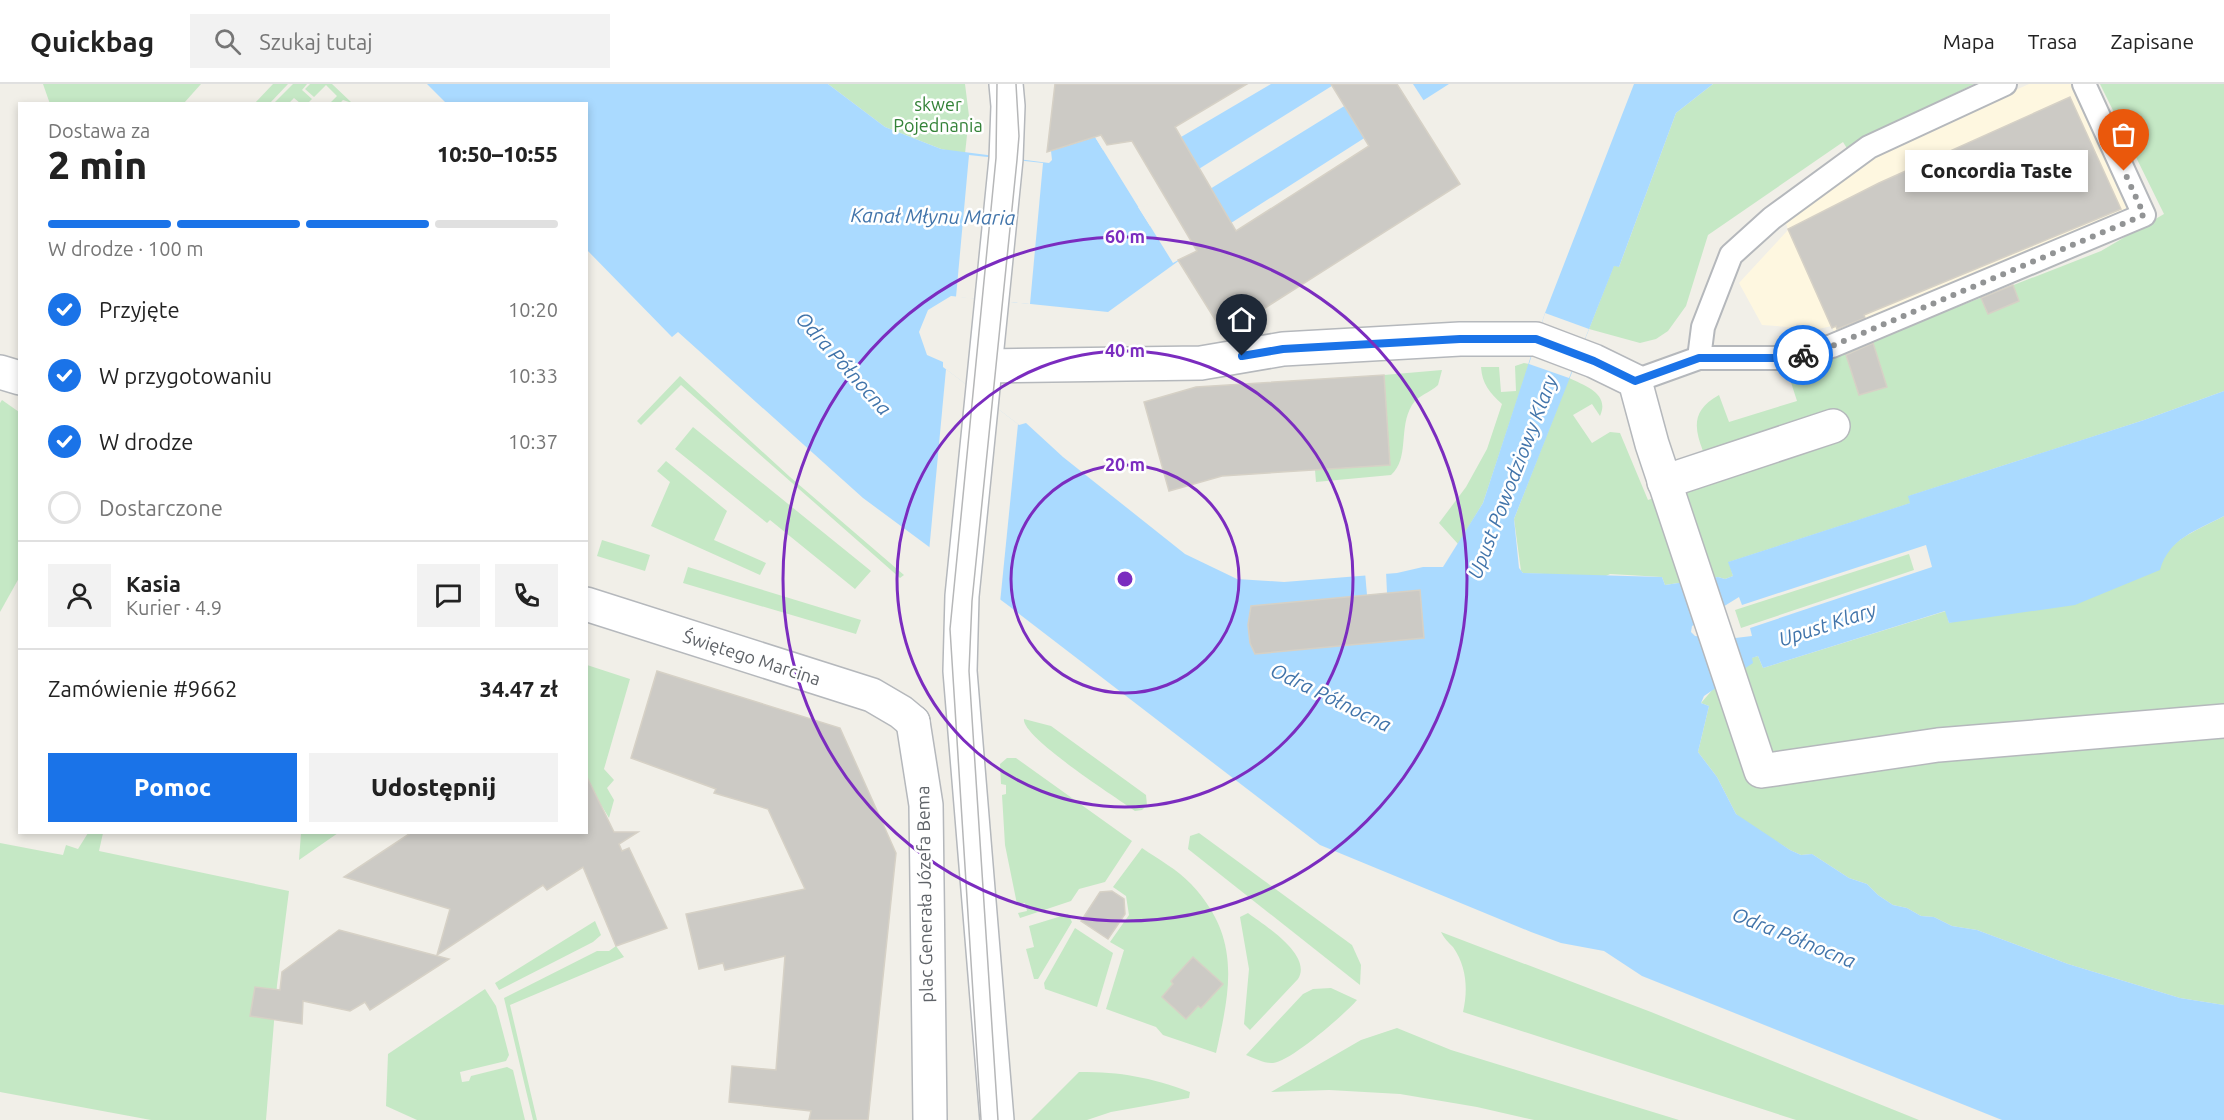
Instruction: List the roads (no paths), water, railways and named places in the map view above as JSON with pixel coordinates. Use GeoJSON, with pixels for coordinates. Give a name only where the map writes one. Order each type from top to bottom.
{"type":"FeatureCollection","features":[{"type":"Feature","properties":{"kind":"street"},"geometry":{"type":"LineString","coordinates":[[997,1120],[960,671],[962,597],[1006,159],[1008,106],[1006,84]]}},
{"type":"Feature","properties":{"kind":"street"},"geometry":{"type":"LineString","coordinates":[[984,381],[1201,363],[1283,349],[1460,339],[1536,339],[1635,381],[1664,482],[1761,771],[1938,744],[2224,721]]}},
{"type":"Feature","properties":{"kind":"street"},"geometry":{"type":"LineString","coordinates":[[0,372],[18,377]]}},
{"type":"Feature","properties":{"kind":"street"},"geometry":{"type":"LineString","coordinates":[[1664,482],[1833,426]]}},
{"type":"Feature","properties":{"kind":"street","name":"Świętego Marcina"},"geometry":{"type":"LineString","coordinates":[[588,605],[872,695],[901,712],[912,722]]}},
{"type":"Feature","properties":{"kind":"street"},"geometry":{"type":"LineString","coordinates":[[912,722],[964,711]]}},
{"type":"Feature","properties":{"kind":"street","name":"plac Generała Józefa Bema"},"geometry":{"type":"LineString","coordinates":[[912,722],[926,805],[930,1120]]}},
{"type":"Feature","properties":{"kind":"lane"},"geometry":{"type":"LineString","coordinates":[[1699,358],[1703,327],[1731,255],[1765,224],[1809,189],[1869,147],[2005,84]]}},
{"type":"Feature","properties":{"kind":"lane"},"geometry":{"type":"LineString","coordinates":[[1635,381],[1699,358],[1791,358],[1832,346],[2144,215],[2084,84]]}},
{"type":"Feature","properties":{"kind":"water"},"geometry":{"type":"Polygon","coordinates":[[[427,84],[828,84],[885,127],[941,149],[1049,163],[1052,160],[1051,151],[1095,137],[1103,150],[1181,137],[1271,84],[1335,84],[1138,207],[1150,226],[1380,84],[1449,84],[1231,223],[1108,312],[951,296],[928,310],[919,332],[927,355],[943,362],[943,367],[1019,425],[1026,423],[1063,457],[1185,554],[1237,579],[1284,582],[1397,573],[1423,567],[1443,567],[1483,503],[1545,313],[1634,84],[1713,84],[1676,113],[1619,267],[1614,266],[1514,519],[1519,568],[1523,573],[1662,577],[1665,585],[1718,577],[1725,579],[1733,576],[1728,562],[1910,503],[1908,496],[2144,420],[2224,391],[2224,516],[2194,531],[2177,543],[2164,559],[2160,570],[2075,605],[1949,623],[1945,611],[1763,668],[1758,656],[1752,658],[1753,663],[1704,696],[1701,703],[1709,706],[1698,752],[1717,777],[1736,814],[1790,850],[1801,855],[1812,854],[1849,878],[1867,884],[1893,905],[1907,908],[1921,916],[1934,917],[1952,926],[1977,930],[2068,964],[2180,998],[2224,1005],[2224,1120],[2002,1120],[1642,976],[1604,951],[1561,943],[1531,932],[1320,845],[1009,606],[863,498],[678,332],[672,337],[588,251],[588,102],[445,102],[427,84]],[[1926,545],[1742,605],[1739,597],[1692,626],[1691,632],[1695,636],[1727,639],[1752,636],[1750,628],[1932,567],[1926,545]]]}},
{"type":"Feature","properties":{"kind":"tram line"},"geometry":{"type":"LineString","coordinates":[[981,1120],[950,629],[996,158],[997,84]]}},
{"type":"Feature","properties":{"kind":"tram line"},"geometry":{"type":"LineString","coordinates":[[998,1120],[969,671],[972,601],[1019,136],[1016,84]]}},
{"type":"Feature","properties":{"kind":"place","name":"Concordia Taste"},"geometry":{"type":"Point","coordinates":[2124,171]}},
{"type":"Feature","properties":{"kind":"park label","name":"skwer Pojednania"},"geometry":{"type":"Point","coordinates":[938,114]}},
{"type":"Feature","properties":{"kind":"water label","name":"Kanał Młynu Maria"},"geometry":{"type":"Point","coordinates":[933,216]}},
{"type":"Feature","properties":{"kind":"water label","name":"Odra Północna"},"geometry":{"type":"Point","coordinates":[844,363]}},
{"type":"Feature","properties":{"kind":"water label","name":"Upust Powodziowy Klary"},"geometry":{"type":"Point","coordinates":[1512,477]}},
{"type":"Feature","properties":{"kind":"water label","name":"Upust Klary"},"geometry":{"type":"Point","coordinates":[1827,624]}},
{"type":"Feature","properties":{"kind":"water label","name":"Odra Północna"},"geometry":{"type":"Point","coordinates":[1331,697]}},
{"type":"Feature","properties":{"kind":"water label","name":"Odra Północna"},"geometry":{"type":"Point","coordinates":[1794,937]}}]}
